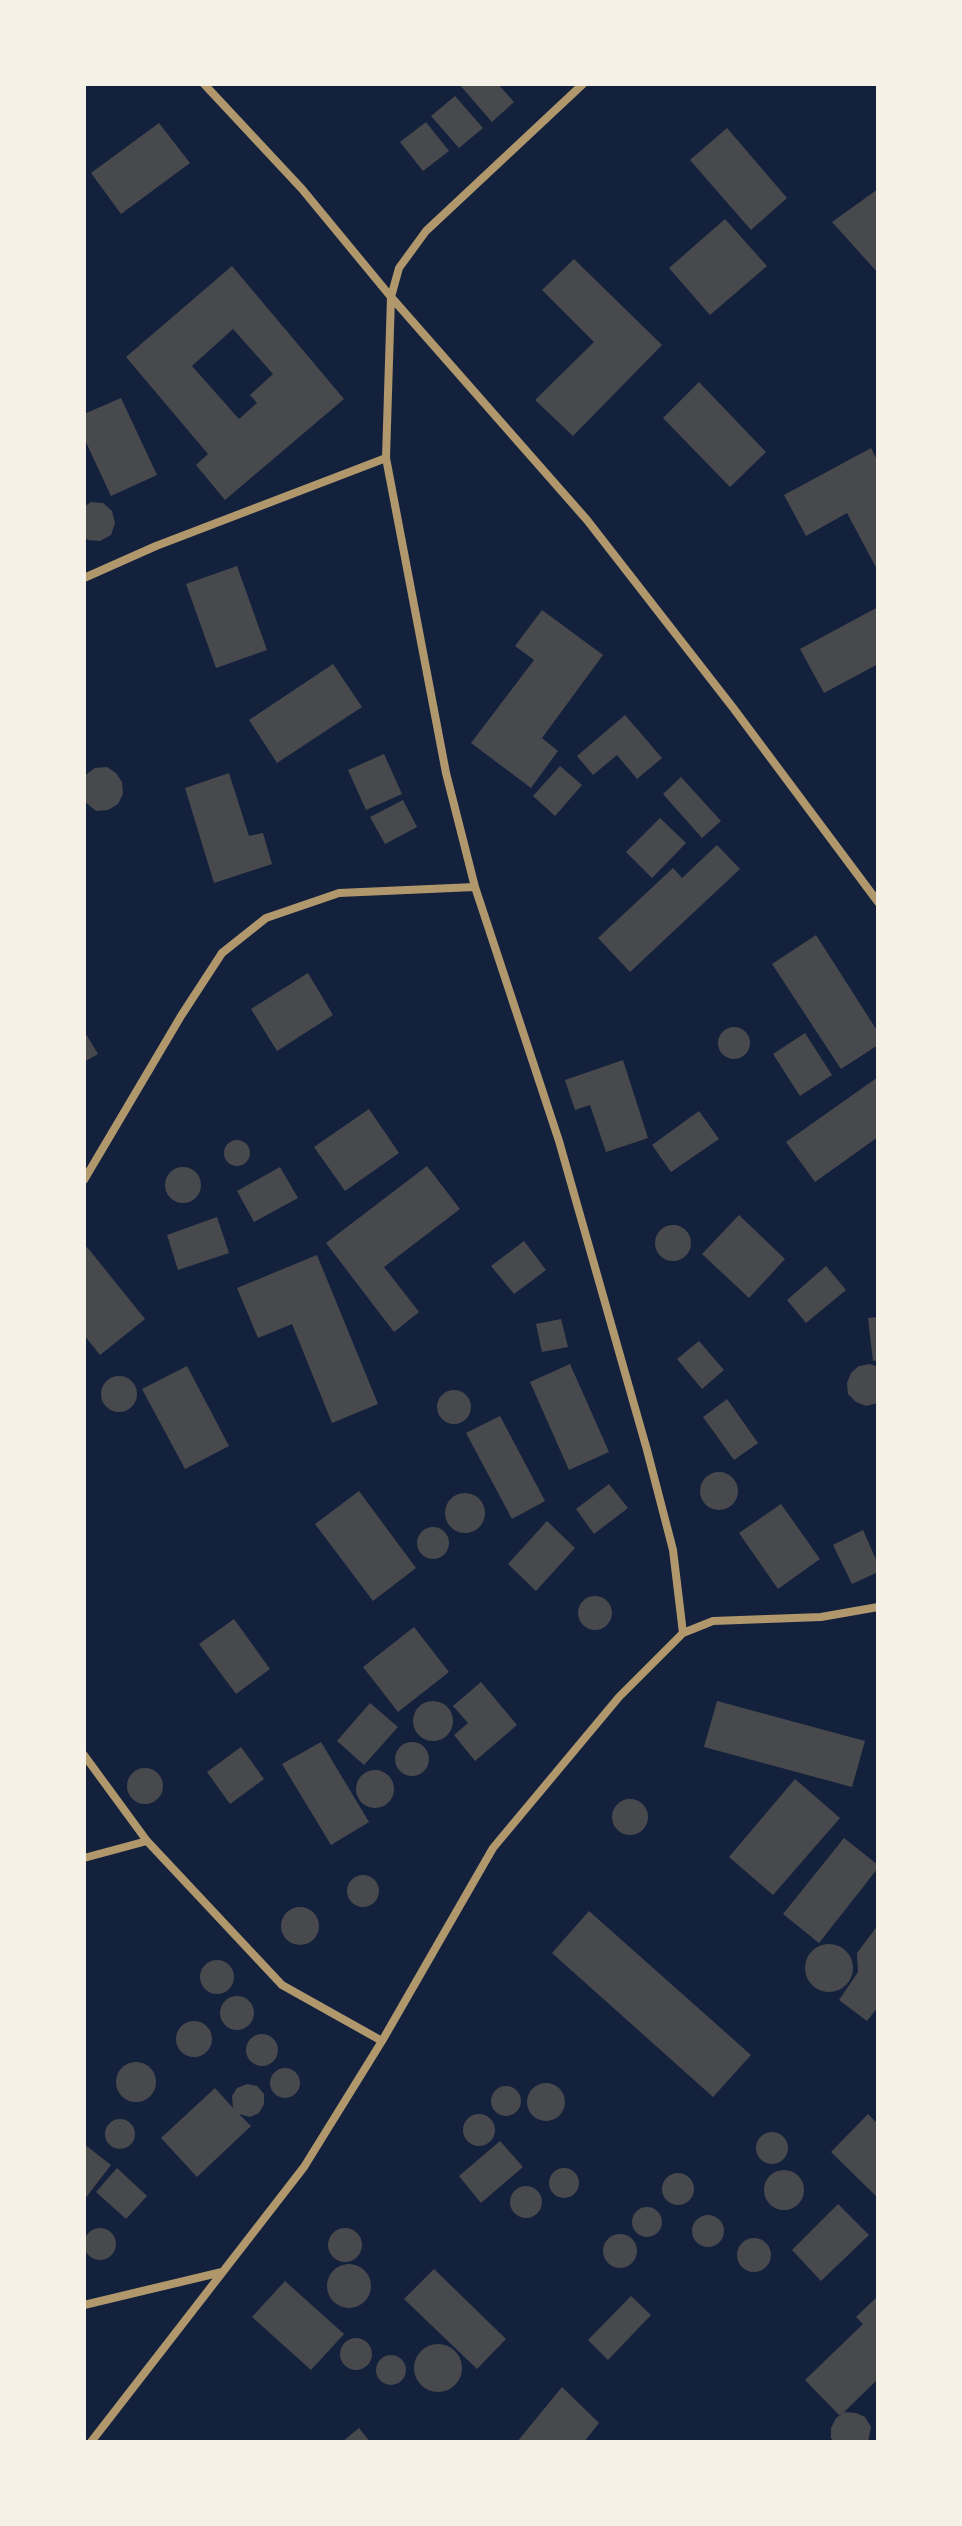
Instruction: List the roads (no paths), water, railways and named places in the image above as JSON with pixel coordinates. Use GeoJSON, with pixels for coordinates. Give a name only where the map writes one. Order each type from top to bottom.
{"type":"FeatureCollection","features":[{"type":"Feature","properties":{"kind":"street"},"geometry":{"type":"LineString","coordinates":[[204,84],[302,189],[391,297],[587,520],[734,709],[878,902]]}},
{"type":"Feature","properties":{"kind":"street"},"geometry":{"type":"LineString","coordinates":[[583,84],[426,231],[399,268],[391,297],[386,458],[446,773],[475,887],[559,1141],[647,1450],[673,1550],[683,1633]]}},
{"type":"Feature","properties":{"kind":"street"},"geometry":{"type":"LineString","coordinates":[[84,578],[156,546],[386,458]]}},
{"type":"Feature","properties":{"kind":"street"},"geometry":{"type":"LineString","coordinates":[[84,1180],[222,953],[266,918],[339,893],[475,887]]}},
{"type":"Feature","properties":{"kind":"street"},"geometry":{"type":"LineString","coordinates":[[91,2442],[304,2167],[382,2041],[493,1848],[619,1697],[683,1633],[713,1621],[821,1617],[878,1607]]}},
{"type":"Feature","properties":{"kind":"street"},"geometry":{"type":"LineString","coordinates":[[84,1755],[147,1841],[282,1985],[382,2041]]}},
{"type":"Feature","properties":{"kind":"street"},"geometry":{"type":"LineString","coordinates":[[84,1858],[147,1841]]}},
{"type":"Feature","properties":{"kind":"street"},"geometry":{"type":"LineString","coordinates":[[84,2305],[222,2272]]}}]}
